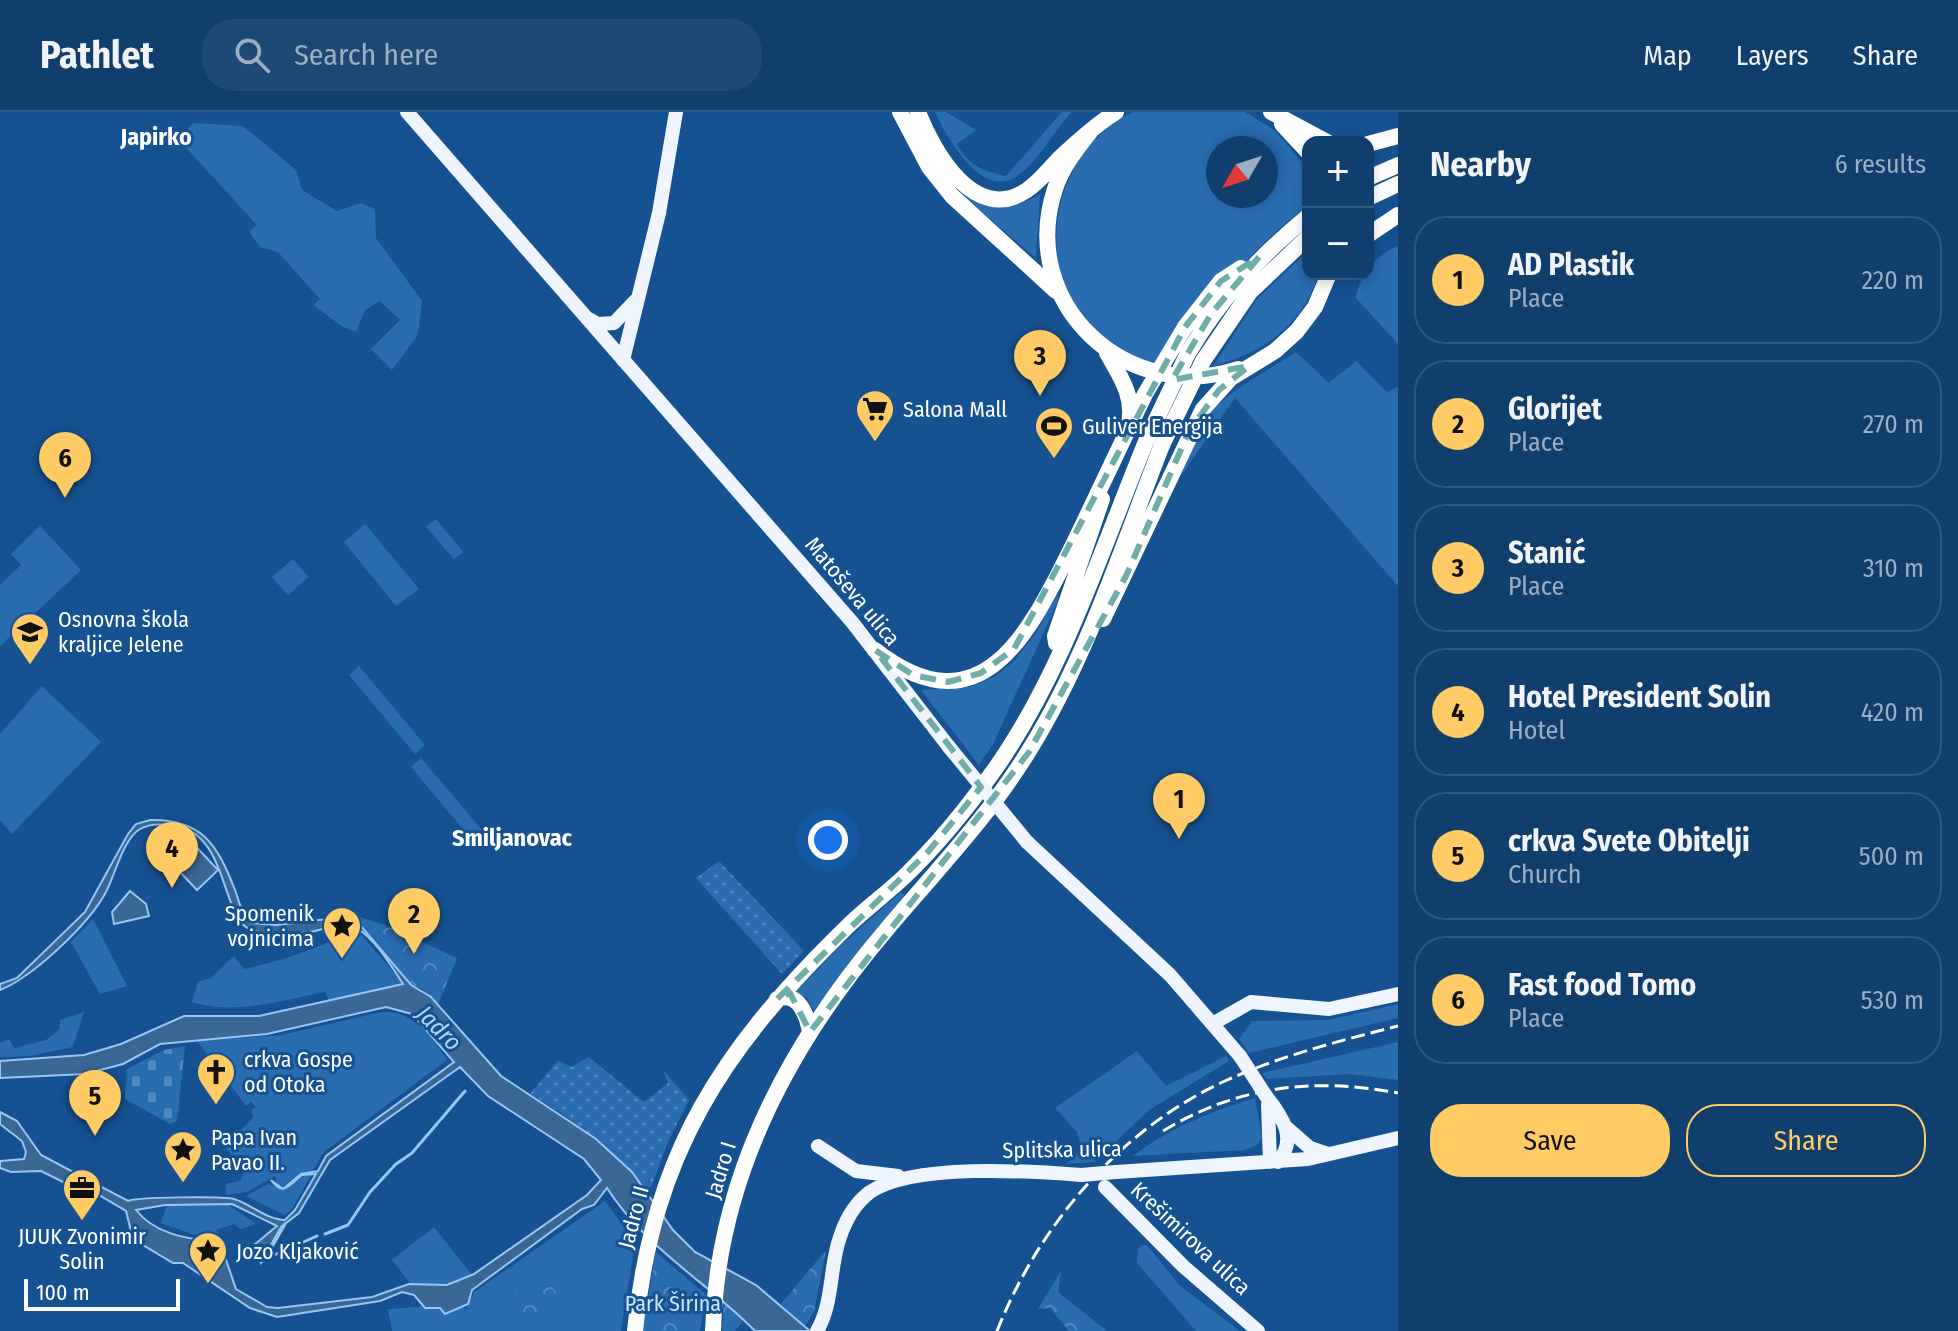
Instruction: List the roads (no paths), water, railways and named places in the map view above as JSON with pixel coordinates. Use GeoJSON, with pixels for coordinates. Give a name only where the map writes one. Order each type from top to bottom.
{"type":"FeatureCollection","features":[{"type":"Feature","properties":{"kind":"highway"},"geometry":{"type":"LineString","coordinates":[[900,112],[929,167],[952,196],[1063,298],[1086,332],[1104,348],[1130,364],[1159,374],[1189,378],[1220,375],[1249,366]]}},
{"type":"Feature","properties":{"kind":"highway"},"geometry":{"type":"LineString","coordinates":[[918,112],[934,146],[954,175],[979,195],[995,198],[1026,191],[1116,112]]}},
{"type":"Feature","properties":{"kind":"highway"},"geometry":{"type":"LineString","coordinates":[[1268,112],[1315,136]]}},
{"type":"Feature","properties":{"kind":"highway"},"geometry":{"type":"LineString","coordinates":[[1268,112],[1302,145]]}},
{"type":"Feature","properties":{"kind":"highway"},"geometry":{"type":"LineString","coordinates":[[1063,298],[1050,259],[1048,223],[1055,189],[1069,159],[1090,132]]}},
{"type":"Feature","properties":{"kind":"highway"},"geometry":{"type":"LineString","coordinates":[[1374,142],[1398,136]]}},
{"type":"Feature","properties":{"kind":"highway"},"geometry":{"type":"LineString","coordinates":[[1374,175],[1398,165]]}},
{"type":"Feature","properties":{"kind":"highway"},"geometry":{"type":"LineString","coordinates":[[1374,195],[1398,184]]}},
{"type":"Feature","properties":{"kind":"highway"},"geometry":{"type":"LineString","coordinates":[[1374,231],[1398,215]]}},
{"type":"Feature","properties":{"kind":"highway"},"geometry":{"type":"LineString","coordinates":[[875,650],[896,667],[930,680],[963,681],[990,668],[1025,635],[1076,539],[1145,394],[1185,327],[1221,281],[1302,230]]}},
{"type":"Feature","properties":{"kind":"highway"},"geometry":{"type":"LineString","coordinates":[[1196,357],[1302,231]]}},
{"type":"Feature","properties":{"kind":"highway"},"geometry":{"type":"LineString","coordinates":[[1086,641],[1154,442],[1196,357],[1211,314],[1259,257]]}},
{"type":"Feature","properties":{"kind":"highway"},"geometry":{"type":"LineString","coordinates":[[1086,641],[1098,629],[1126,576],[1196,420],[1219,390],[1249,366],[1275,351],[1297,331],[1315,307],[1327,280]]}},
{"type":"Feature","properties":{"kind":"highway"},"geometry":{"type":"LineString","coordinates":[[1057,654],[1055,636],[1130,419],[1125,383],[1104,348]]}},
{"type":"Feature","properties":{"kind":"highway","name":"Jadro II"},"geometry":{"type":"LineString","coordinates":[[635,1331],[638,1295],[660,1195],[678,1152],[721,1071],[777,999],[943,836],[994,770],[1030,715],[1154,442]]}},
{"type":"Feature","properties":{"kind":"highway","name":"Jadro I"},"geometry":{"type":"LineString","coordinates":[[713,1331],[713,1312],[728,1218],[742,1167],[767,1105],[798,1049],[884,932],[1009,780],[1045,723],[1086,641]]}},
{"type":"Feature","properties":{"kind":"highway"},"geometry":{"type":"LineString","coordinates":[[777,999],[795,999],[806,1013],[810,1032]]}},
{"type":"Feature","properties":{"kind":"main road","name":"Matoševa ulica"},"geometry":{"type":"LineString","coordinates":[[407,112],[875,650],[1027,842],[1170,975],[1214,1023],[1240,1056],[1285,1126]]}},
{"type":"Feature","properties":{"kind":"main road"},"geometry":{"type":"LineString","coordinates":[[623,360],[671,152],[676,112]]}},
{"type":"Feature","properties":{"kind":"main road"},"geometry":{"type":"LineString","coordinates":[[585,317],[598,324],[614,323],[640,297]]}},
{"type":"Feature","properties":{"kind":"main road"},"geometry":{"type":"LineString","coordinates":[[1214,1023],[1251,1002],[1329,1009],[1398,994]]}},
{"type":"Feature","properties":{"kind":"main road","name":"Matoševa ulica"},"geometry":{"type":"LineString","coordinates":[[1266,1096],[1271,1117],[1274,1162]]}},
{"type":"Feature","properties":{"kind":"main road"},"geometry":{"type":"LineString","coordinates":[[1285,1126],[1310,1148],[1337,1155]]}},
{"type":"Feature","properties":{"kind":"main road"},"geometry":{"type":"LineString","coordinates":[[1274,1162],[1287,1149],[1285,1126]]}},
{"type":"Feature","properties":{"kind":"main road","name":"Splitska ulica"},"geometry":{"type":"LineString","coordinates":[[819,1327],[839,1239],[852,1210],[871,1191],[907,1177],[1001,1172],[1081,1175],[1102,1181],[1116,1172],[1337,1155],[1398,1138]]}},
{"type":"Feature","properties":{"kind":"main road"},"geometry":{"type":"LineString","coordinates":[[818,1146],[856,1171],[907,1177]]}},
{"type":"Feature","properties":{"kind":"main road","name":"Krešimirova ulica"},"geometry":{"type":"LineString","coordinates":[[1102,1181],[1183,1266],[1258,1331]]}},
{"type":"Feature","properties":{"kind":"water","name":"Jadro"},"geometry":{"type":"Polygon","coordinates":[[[150,820],[168,821],[183,824],[205,837],[221,860],[242,911],[251,923],[276,925],[337,918],[361,926],[411,985],[431,997],[501,1076],[596,1139],[632,1172],[673,1230],[695,1252],[756,1285],[810,1331],[755,1331],[658,1247],[607,1188],[594,1205],[582,1209],[472,1290],[468,1304],[445,1314],[440,1308],[425,1308],[414,1295],[402,1292],[380,1301],[277,1317],[250,1308],[183,1263],[173,1263],[133,1239],[126,1211],[80,1184],[67,1184],[41,1171],[11,1172],[0,1168],[0,1161],[24,1159],[26,1152],[22,1141],[0,1124],[0,1112],[17,1121],[41,1155],[128,1201],[227,1198],[285,1220],[295,1210],[316,1174],[302,1175],[284,1188],[301,1174],[318,1171],[326,1156],[454,1062],[412,1014],[386,1007],[267,1034],[160,1044],[123,1064],[85,1074],[0,1078],[0,1061],[84,1055],[121,1044],[184,1016],[259,1016],[403,984],[376,946],[356,928],[338,925],[282,934],[254,931],[243,925],[207,846],[194,833],[176,826],[158,824],[134,834],[106,892],[74,934],[44,962],[0,990],[0,984],[17,978],[85,912],[136,824],[150,820]],[[460,1067],[330,1160],[299,1213],[281,1227],[261,1263],[254,1245],[277,1226],[232,1204],[165,1205],[136,1210],[161,1229],[192,1239],[213,1241],[224,1254],[236,1289],[267,1307],[372,1297],[409,1284],[447,1285],[474,1274],[587,1195],[601,1180],[584,1159],[488,1096],[460,1067]]]}},
{"type":"Feature","properties":{"kind":"water"},"geometry":{"type":"Polygon","coordinates":[[[184,834],[218,870],[197,890],[163,854],[184,834]]]}},
{"type":"Feature","properties":{"kind":"water"},"geometry":{"type":"Polygon","coordinates":[[[130,891],[146,904],[149,916],[114,924],[112,912],[130,891]]]}},
{"type":"Feature","properties":{"kind":"waterway"},"geometry":{"type":"LineString","coordinates":[[325,1234],[348,1225],[370,1192],[396,1164],[412,1153],[465,1091]]}},
{"type":"Feature","properties":{"kind":"waterway"},"geometry":{"type":"LineString","coordinates":[[265,1259],[285,1224]]}},
{"type":"Feature","properties":{"kind":"waterway"},"geometry":{"type":"LineString","coordinates":[[265,1259],[317,1236]]}},
{"type":"Feature","properties":{"kind":"railway"},"geometry":{"type":"LineString","coordinates":[[997,1331],[1036,1254],[1060,1218],[1087,1184],[1151,1125],[1187,1101],[1246,1072],[1310,1050],[1398,1026]]}},
{"type":"Feature","properties":{"kind":"railway"},"geometry":{"type":"LineString","coordinates":[[1163,1131],[1219,1104],[1277,1089],[1336,1086],[1398,1093]]}},
{"type":"Feature","properties":{"kind":"place","name":"Stanić"},"geometry":{"type":"Point","coordinates":[1040,396]}},
{"type":"Feature","properties":{"kind":"place","name":"Salona Mall"},"geometry":{"type":"Point","coordinates":[875,443]}},
{"type":"Feature","properties":{"kind":"place","name":"Guliver Energija"},"geometry":{"type":"Point","coordinates":[1054,460]}},
{"type":"Feature","properties":{"kind":"place","name":"Fast food Tomo"},"geometry":{"type":"Point","coordinates":[65,498]}},
{"type":"Feature","properties":{"kind":"place","name":"Osnovna škola kraljice Jelene"},"geometry":{"type":"Point","coordinates":[30,666]}},
{"type":"Feature","properties":{"kind":"place","name":"AD Plastik"},"geometry":{"type":"Point","coordinates":[1179,839]}},
{"type":"Feature","properties":{"kind":"place","name":"Hotel President Solin"},"geometry":{"type":"Point","coordinates":[172,888]}},
{"type":"Feature","properties":{"kind":"place","name":"Glorijet"},"geometry":{"type":"Point","coordinates":[414,954]}},
{"type":"Feature","properties":{"kind":"place","name":"Spomenik vojnicima"},"geometry":{"type":"Point","coordinates":[342,960]}},
{"type":"Feature","properties":{"kind":"place","name":"crkva Gospe od Otoka"},"geometry":{"type":"Point","coordinates":[216,1106]}},
{"type":"Feature","properties":{"kind":"place","name":"crkva Svete Obitelji"},"geometry":{"type":"Point","coordinates":[95,1136]}},
{"type":"Feature","properties":{"kind":"place","name":"Papa Ivan Pavao II."},"geometry":{"type":"Point","coordinates":[183,1184]}},
{"type":"Feature","properties":{"kind":"place","name":"JUUK Zvonimir Solin"},"geometry":{"type":"Point","coordinates":[82,1222]}},
{"type":"Feature","properties":{"kind":"place","name":"Jozo Kljaković"},"geometry":{"type":"Point","coordinates":[208,1285]}},
{"type":"Feature","properties":{"kind":"district","name":"Japirko"},"geometry":{"type":"Point","coordinates":[156,137]}},
{"type":"Feature","properties":{"kind":"district","name":"Smiljanovac"},"geometry":{"type":"Point","coordinates":[512,838]}},
{"type":"Feature","properties":{"kind":"park label","name":"Park Širina"},"geometry":{"type":"Point","coordinates":[673,1303]}}]}
